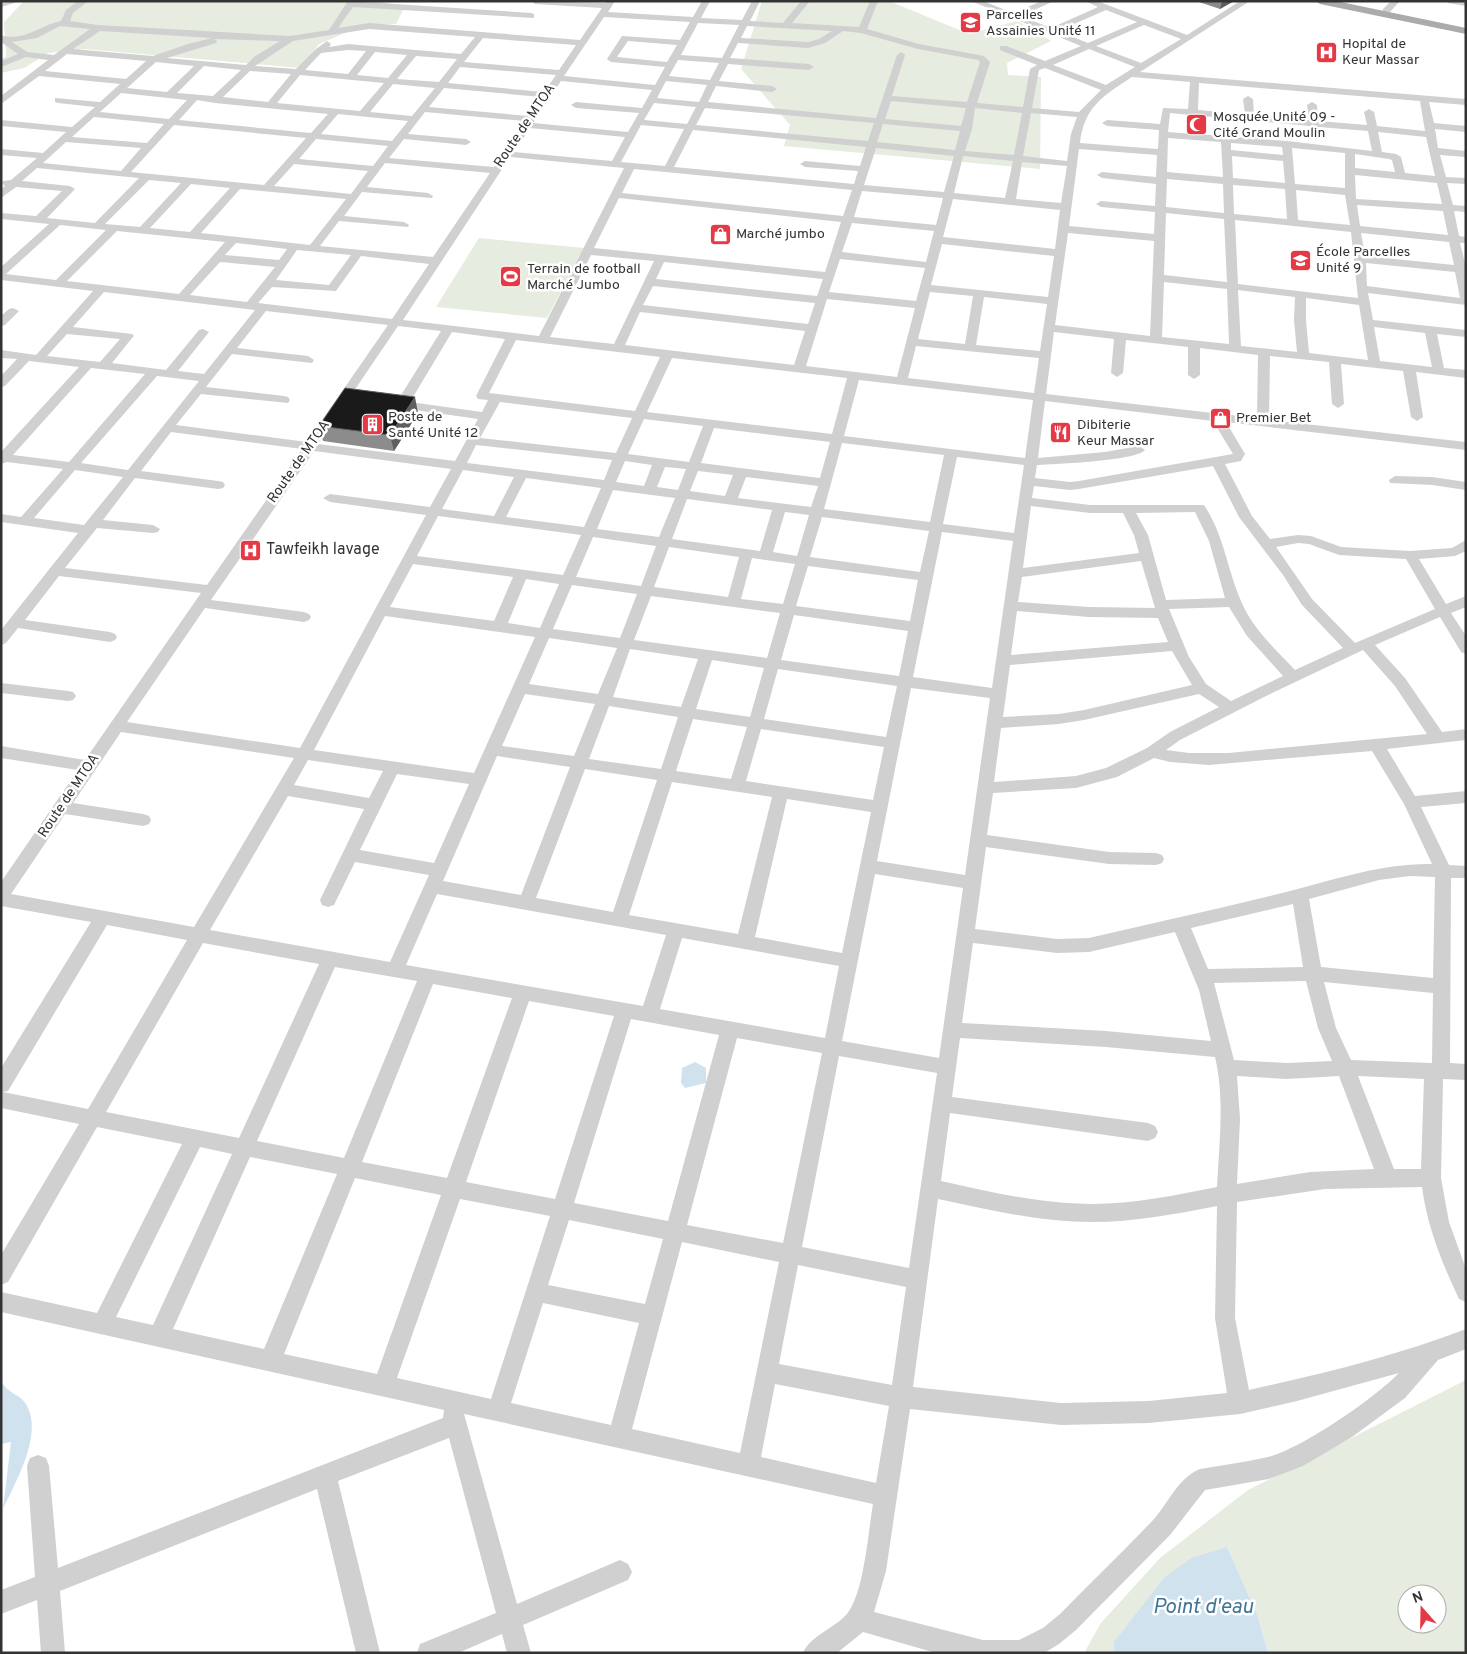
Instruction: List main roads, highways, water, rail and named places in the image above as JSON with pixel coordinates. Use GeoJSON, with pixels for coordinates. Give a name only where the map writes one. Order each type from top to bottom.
{"type":"FeatureCollection","features":[{"type":"Feature","properties":{"kind":"main road"},"geometry":{"type":"LineString","coordinates":[[1320,1],[1466,32]]}},
{"type":"Feature","properties":{"kind":"main road"},"geometry":{"type":"LineString","coordinates":[[1341,1],[1466,28]]}},
{"type":"Feature","properties":{"kind":"water"},"geometry":{"type":"Polygon","coordinates":[[[695,1062],[706,1068],[706,1083],[685,1088],[681,1083],[682,1068],[695,1062]]]}},
{"type":"Feature","properties":{"kind":"water"},"geometry":{"type":"Polygon","coordinates":[[[1,1381],[7,1389],[21,1398],[26,1404],[31,1416],[32,1429],[30,1443],[21,1471],[3,1509],[11,1442],[1,1444],[1,1381]]]}},
{"type":"Feature","properties":{"kind":"water","name":"Point d'eau"},"geometry":{"type":"Polygon","coordinates":[[[1227,1547],[1257,1614],[1268,1653],[1114,1653],[1114,1642],[1164,1578],[1191,1558],[1227,1547]]]}},
{"type":"Feature","properties":{"kind":"place","name":"Parcelles Assainies Unité 11"},"geometry":{"type":"Point","coordinates":[970,23]}},
{"type":"Feature","properties":{"kind":"place","name":"Hopital de Keur Massar"},"geometry":{"type":"Point","coordinates":[1326,52]}},
{"type":"Feature","properties":{"kind":"place","name":"Mosquée Unité 09 - Cité Grand Moulin"},"geometry":{"type":"Point","coordinates":[1197,125]}},
{"type":"Feature","properties":{"kind":"place","name":"Marché jumbo"},"geometry":{"type":"Point","coordinates":[720,234]}},
{"type":"Feature","properties":{"kind":"place","name":"École Parcelles Unité 9"},"geometry":{"type":"Point","coordinates":[1300,260]}},
{"type":"Feature","properties":{"kind":"place","name":"Terrain de football Marché Jumbo"},"geometry":{"type":"Point","coordinates":[511,277]}},
{"type":"Feature","properties":{"kind":"place","name":"Premier Bet"},"geometry":{"type":"Point","coordinates":[1220,418]}},
{"type":"Feature","properties":{"kind":"place","name":"Poste de Santé Unité 12"},"geometry":{"type":"Point","coordinates":[372,425]}},
{"type":"Feature","properties":{"kind":"place","name":"Dibiterie Keur Massar"},"geometry":{"type":"Point","coordinates":[1061,433]}},
{"type":"Feature","properties":{"kind":"place","name":"Tawfeikh lavage"},"geometry":{"type":"Point","coordinates":[250,550]}}]}
